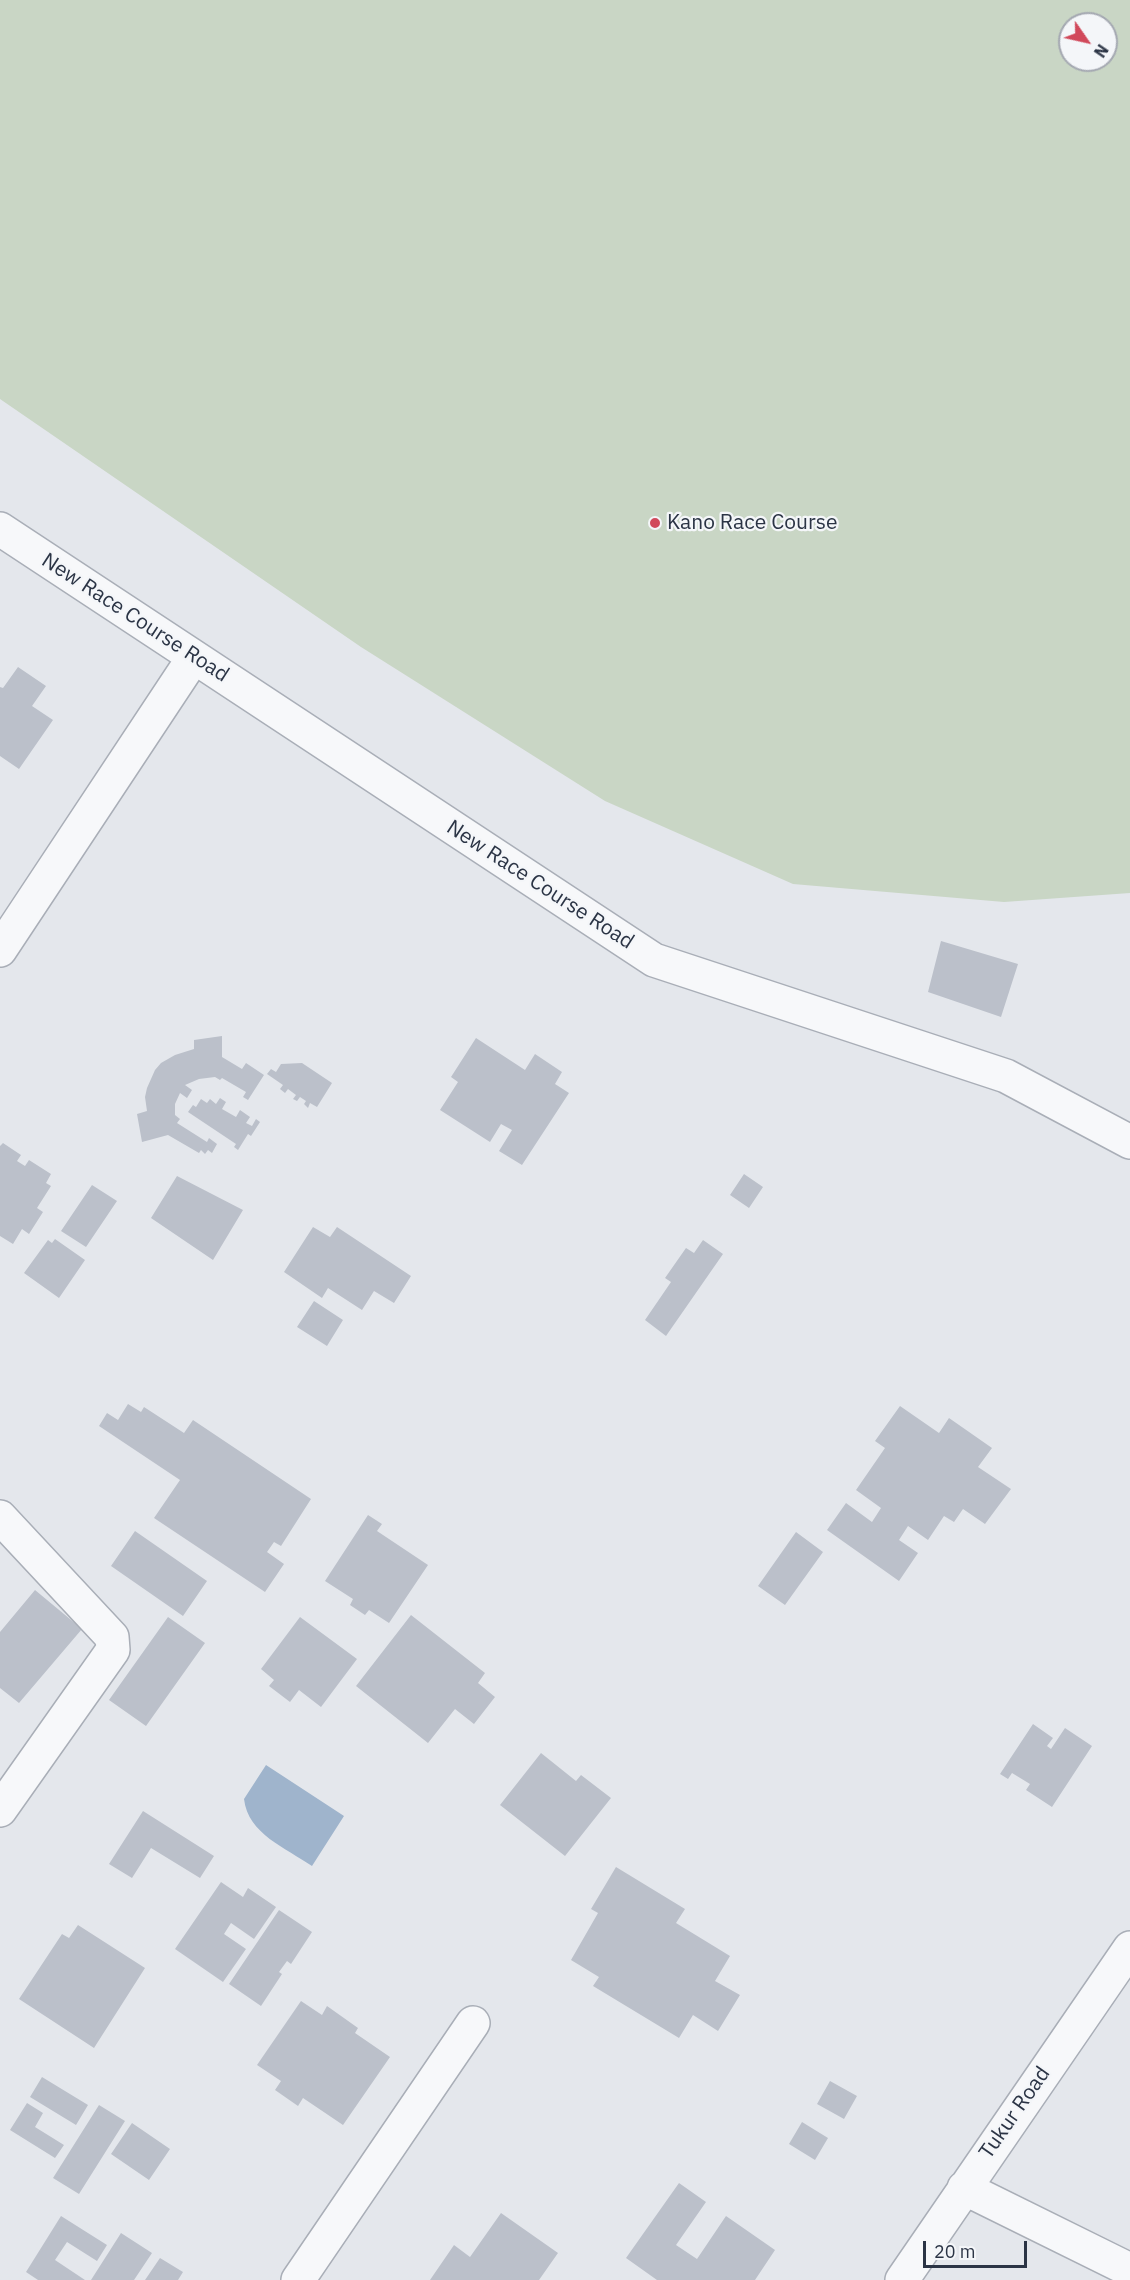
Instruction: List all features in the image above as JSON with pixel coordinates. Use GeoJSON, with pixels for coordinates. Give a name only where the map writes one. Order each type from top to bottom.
{"type":"FeatureCollection","features":[{"type":"Feature","properties":{"kind":"street","name":"New Race Course Road"},"geometry":{"type":"LineString","coordinates":[[0,529],[654,960],[1006,1076],[1130,1142]]}},
{"type":"Feature","properties":{"kind":"street"},"geometry":{"type":"LineString","coordinates":[[0,950],[194,657]]}},
{"type":"Feature","properties":{"kind":"street"},"geometry":{"type":"LineString","coordinates":[[0,1517],[112,1637],[113,1650],[0,1810]]}},
{"type":"Feature","properties":{"kind":"street","name":"Tukur Road"},"geometry":{"type":"LineString","coordinates":[[902,2280],[1130,1948]]}},
{"type":"Feature","properties":{"kind":"street"},"geometry":{"type":"LineString","coordinates":[[298,2280],[473,2023]]}},
{"type":"Feature","properties":{"kind":"street"},"geometry":{"type":"LineString","coordinates":[[964,2188],[1130,2270]]}},
{"type":"Feature","properties":{"kind":"green space","name":"Kano Race Course"},"geometry":{"type":"Polygon","coordinates":[[[0,0],[1130,0],[1130,893],[1004,902],[793,884],[605,801],[361,647],[0,399],[0,0]]]}},
{"type":"Feature","properties":{"kind":"water"},"geometry":{"type":"Polygon","coordinates":[[[266,1765],[344,1816],[312,1866],[260,1831],[247,1811],[244,1799],[266,1765]]]}},
{"type":"Feature","properties":{"kind":"building"},"geometry":{"type":"Polygon","coordinates":[[[18,667],[46,686],[32,706],[53,720],[19,769],[0,756],[0,687],[3,688],[18,667]]]}},
{"type":"Feature","properties":{"kind":"building"},"geometry":{"type":"Polygon","coordinates":[[[941,941],[1018,964],[1001,1017],[928,992],[941,941]]]}},
{"type":"Feature","properties":{"kind":"building"},"geometry":{"type":"Polygon","coordinates":[[[222,1036],[222,1057],[242,1069],[246,1063],[264,1075],[248,1100],[243,1097],[246,1092],[222,1078],[220,1080],[215,1077],[199,1079],[185,1085],[192,1090],[187,1098],[180,1093],[175,1104],[175,1115],[180,1119],[177,1123],[207,1142],[209,1138],[217,1144],[212,1153],[208,1150],[205,1154],[201,1150],[199,1153],[168,1135],[142,1142],[137,1114],[147,1111],[145,1097],[155,1070],[161,1063],[175,1055],[194,1049],[194,1040],[222,1036]]]}},
{"type":"Feature","properties":{"kind":"building"},"geometry":{"type":"Polygon","coordinates":[[[476,1038],[525,1070],[535,1054],[562,1072],[555,1084],[569,1093],[522,1165],[499,1151],[512,1130],[501,1124],[490,1142],[440,1110],[458,1082],[451,1077],[476,1038]]]}},
{"type":"Feature","properties":{"kind":"building"},"geometry":{"type":"Polygon","coordinates":[[[302,1063],[332,1083],[317,1107],[310,1103],[308,1108],[304,1104],[306,1101],[300,1097],[297,1101],[293,1099],[296,1095],[288,1089],[285,1093],[280,1089],[283,1085],[267,1074],[271,1069],[276,1072],[281,1064],[302,1063]]]}},
{"type":"Feature","properties":{"kind":"building"},"geometry":{"type":"Polygon","coordinates":[[[220,1098],[226,1102],[222,1109],[236,1117],[240,1110],[250,1117],[246,1123],[252,1126],[256,1119],[260,1122],[251,1136],[248,1134],[238,1150],[234,1147],[236,1144],[188,1112],[193,1105],[196,1107],[201,1099],[207,1103],[210,1099],[216,1104],[220,1098]]]}},
{"type":"Feature","properties":{"kind":"building"},"geometry":{"type":"Polygon","coordinates":[[[3,1143],[21,1155],[17,1161],[25,1166],[29,1160],[51,1174],[46,1183],[51,1186],[37,1208],[43,1212],[29,1234],[22,1229],[13,1244],[0,1236],[0,1146],[3,1143]]]}},
{"type":"Feature","properties":{"kind":"building"},"geometry":{"type":"Polygon","coordinates":[[[744,1174],[763,1187],[749,1208],[730,1195],[744,1174]]]}},
{"type":"Feature","properties":{"kind":"building"},"geometry":{"type":"Polygon","coordinates":[[[177,1176],[243,1210],[213,1260],[151,1218],[177,1176]]]}},
{"type":"Feature","properties":{"kind":"building"},"geometry":{"type":"Polygon","coordinates":[[[92,1185],[117,1201],[86,1247],[61,1231],[92,1185]]]}},
{"type":"Feature","properties":{"kind":"building"},"geometry":{"type":"Polygon","coordinates":[[[313,1227],[330,1237],[337,1227],[411,1276],[394,1303],[374,1291],[362,1310],[328,1288],[322,1298],[284,1272],[313,1227]]]}},
{"type":"Feature","properties":{"kind":"building"},"geometry":{"type":"Polygon","coordinates":[[[55,1239],[85,1260],[59,1298],[24,1273],[48,1240],[52,1243],[55,1239]]]}},
{"type":"Feature","properties":{"kind":"building"},"geometry":{"type":"Polygon","coordinates":[[[703,1240],[723,1254],[666,1336],[645,1320],[671,1282],[665,1278],[686,1248],[694,1253],[703,1240]]]}},
{"type":"Feature","properties":{"kind":"building"},"geometry":{"type":"Polygon","coordinates":[[[314,1301],[343,1320],[327,1346],[297,1327],[314,1301]]]}},
{"type":"Feature","properties":{"kind":"building"},"geometry":{"type":"Polygon","coordinates":[[[128,1404],[141,1412],[144,1407],[184,1433],[193,1420],[311,1499],[281,1546],[274,1542],[267,1552],[284,1564],[265,1592],[154,1518],[180,1480],[99,1426],[107,1413],[118,1420],[128,1404]]]}},
{"type":"Feature","properties":{"kind":"building"},"geometry":{"type":"Polygon","coordinates":[[[900,1406],[939,1433],[949,1418],[992,1448],[978,1467],[1011,1489],[985,1524],[963,1509],[954,1522],[944,1516],[928,1540],[908,1526],[899,1540],[918,1553],[899,1581],[827,1530],[846,1503],[872,1522],[881,1508],[856,1490],[885,1448],[875,1441],[900,1406]]]}},
{"type":"Feature","properties":{"kind":"building"},"geometry":{"type":"Polygon","coordinates":[[[368,1515],[382,1524],[377,1531],[428,1565],[389,1623],[369,1610],[365,1615],[350,1605],[353,1599],[325,1581],[368,1515]]]}},
{"type":"Feature","properties":{"kind":"building"},"geometry":{"type":"Polygon","coordinates":[[[135,1531],[207,1581],[183,1616],[111,1566],[135,1531]]]}},
{"type":"Feature","properties":{"kind":"building"},"geometry":{"type":"Polygon","coordinates":[[[796,1532],[823,1552],[785,1605],[758,1586],[796,1532]]]}},
{"type":"Feature","properties":{"kind":"building"},"geometry":{"type":"Polygon","coordinates":[[[35,1590],[82,1629],[19,1703],[0,1688],[0,1632],[35,1590]]]}},
{"type":"Feature","properties":{"kind":"building"},"geometry":{"type":"Polygon","coordinates":[[[411,1615],[485,1673],[478,1683],[495,1697],[474,1724],[455,1709],[428,1743],[356,1686],[411,1615]]]}},
{"type":"Feature","properties":{"kind":"building"},"geometry":{"type":"Polygon","coordinates":[[[168,1617],[205,1643],[146,1726],[109,1700],[168,1617]]]}},
{"type":"Feature","properties":{"kind":"building"},"geometry":{"type":"Polygon","coordinates":[[[300,1617],[357,1659],[321,1707],[299,1690],[290,1702],[269,1686],[274,1680],[261,1669],[300,1617]]]}},
{"type":"Feature","properties":{"kind":"building"},"geometry":{"type":"Polygon","coordinates":[[[1033,1724],[1053,1738],[1047,1746],[1051,1749],[1065,1728],[1092,1746],[1052,1807],[1026,1790],[1030,1784],[1012,1773],[1008,1779],[1000,1774],[1033,1724]]]}},
{"type":"Feature","properties":{"kind":"building"},"geometry":{"type":"Polygon","coordinates":[[[541,1753],[576,1781],[581,1775],[611,1798],[565,1856],[500,1805],[541,1753]]]}},
{"type":"Feature","properties":{"kind":"building"},"geometry":{"type":"Polygon","coordinates":[[[143,1811],[214,1856],[200,1878],[151,1848],[132,1878],[109,1864],[143,1811]]]}},
{"type":"Feature","properties":{"kind":"building"},"geometry":{"type":"Polygon","coordinates":[[[616,1867],[685,1909],[676,1923],[730,1956],[715,1981],[740,1995],[718,2031],[693,2015],[679,2038],[593,1986],[599,1977],[571,1960],[598,1913],[591,1909],[616,1867]]]}},
{"type":"Feature","properties":{"kind":"building"},"geometry":{"type":"Polygon","coordinates":[[[221,1882],[243,1897],[248,1888],[276,1907],[254,1939],[231,1923],[224,1934],[246,1949],[223,1982],[175,1949],[221,1882]]]}},
{"type":"Feature","properties":{"kind":"building"},"geometry":{"type":"Polygon","coordinates":[[[279,1910],[312,1932],[291,1964],[287,1961],[279,1972],[282,1974],[261,2006],[229,1984],[279,1910]]]}},
{"type":"Feature","properties":{"kind":"building"},"geometry":{"type":"Polygon","coordinates":[[[78,1925],[145,1968],[94,2048],[19,1999],[62,1934],[69,1938],[78,1925]]]}},
{"type":"Feature","properties":{"kind":"building"},"geometry":{"type":"Polygon","coordinates":[[[301,2001],[322,2015],[327,2006],[358,2028],[355,2033],[390,2057],[343,2125],[303,2098],[298,2106],[275,2090],[281,2081],[257,2065],[301,2001]]]}},
{"type":"Feature","properties":{"kind":"building"},"geometry":{"type":"Polygon","coordinates":[[[42,2077],[88,2105],[76,2125],[30,2097],[42,2077]]]}},
{"type":"Feature","properties":{"kind":"building"},"geometry":{"type":"Polygon","coordinates":[[[830,2081],[857,2096],[844,2119],[817,2104],[830,2081]]]}},
{"type":"Feature","properties":{"kind":"building"},"geometry":{"type":"Polygon","coordinates":[[[27,2103],[43,2113],[35,2127],[64,2145],[55,2158],[10,2130],[27,2103]]]}},
{"type":"Feature","properties":{"kind":"building"},"geometry":{"type":"Polygon","coordinates":[[[99,2105],[125,2121],[79,2194],[53,2178],[99,2105]]]}},
{"type":"Feature","properties":{"kind":"building"},"geometry":{"type":"Polygon","coordinates":[[[802,2122],[828,2138],[815,2160],[789,2144],[802,2122]]]}},
{"type":"Feature","properties":{"kind":"building"},"geometry":{"type":"Polygon","coordinates":[[[132,2123],[170,2149],[149,2180],[111,2154],[132,2123]]]}},
{"type":"Feature","properties":{"kind":"building"},"geometry":{"type":"Polygon","coordinates":[[[679,2183],[706,2202],[676,2245],[697,2259],[726,2216],[775,2250],[755,2280],[657,2280],[626,2258],[679,2183]]]}},
{"type":"Feature","properties":{"kind":"building"},"geometry":{"type":"Polygon","coordinates":[[[501,2213],[558,2253],[539,2280],[430,2280],[454,2245],[470,2257],[501,2213]]]}},
{"type":"Feature","properties":{"kind":"building"},"geometry":{"type":"Polygon","coordinates":[[[61,2216],[107,2245],[97,2261],[67,2242],[55,2260],[85,2280],[38,2280],[26,2272],[61,2216]]]}},
{"type":"Feature","properties":{"kind":"building"},"geometry":{"type":"Polygon","coordinates":[[[121,2233],[152,2253],[134,2280],[91,2280],[121,2233]]]}},
{"type":"Feature","properties":{"kind":"building"},"geometry":{"type":"Polygon","coordinates":[[[160,2258],[183,2272],[178,2280],[145,2280],[160,2258]]]}},
{"type":"Feature","properties":{"kind":"place","name":"Kano Race Course"},"geometry":{"type":"Point","coordinates":[655,523]}}]}
